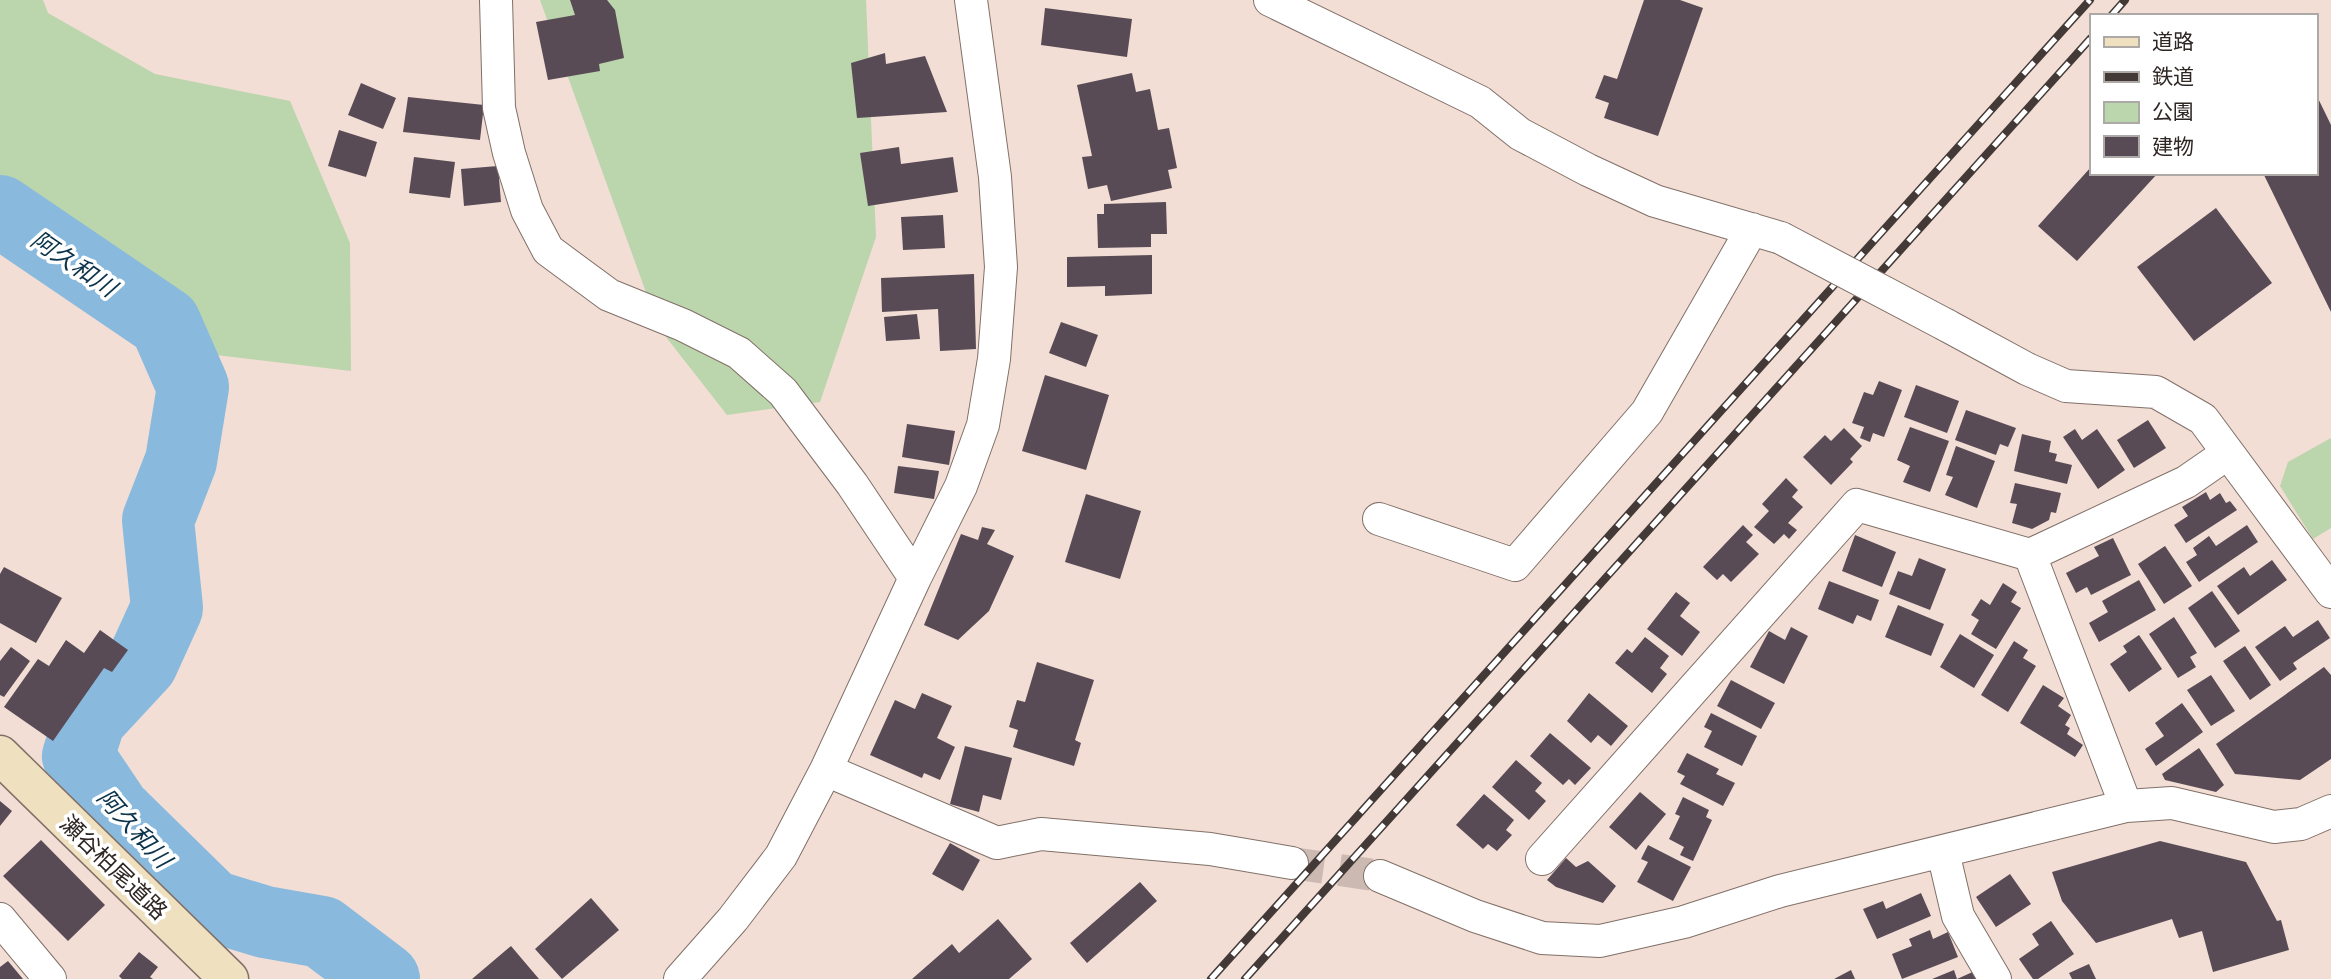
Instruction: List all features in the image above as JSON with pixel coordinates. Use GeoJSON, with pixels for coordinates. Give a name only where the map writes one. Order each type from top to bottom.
{"type":"FeatureCollection","features":[{"type":"Feature","properties":{"kind":"main road","name":"瀬谷柏尾道路"},"geometry":{"type":"LineString","coordinates":[[0,755],[229,979]]}},
{"type":"Feature","properties":{"kind":"street"},"geometry":{"type":"LineString","coordinates":[[496,0],[499,108],[509,153],[527,210],[548,250],[609,295],[683,325],[739,353],[783,392],[852,484],[915,578]]}},
{"type":"Feature","properties":{"kind":"street"},"geometry":{"type":"LineString","coordinates":[[680,979],[733,919],[781,856],[826,770],[961,486],[983,425],[995,359],[1000,267],[995,177],[971,0]]}},
{"type":"Feature","properties":{"kind":"street"},"geometry":{"type":"LineString","coordinates":[[1270,0],[1480,102],[1520,134],[1588,170],[1655,201],[1781,238],[2027,369],[2066,386],[2156,392],[2203,419],[2331,592]]}},
{"type":"Feature","properties":{"kind":"street"},"geometry":{"type":"LineString","coordinates":[[1380,519],[1515,565],[1647,412],[1752,229]]}},
{"type":"Feature","properties":{"kind":"street"},"geometry":{"type":"LineString","coordinates":[[1542,859],[1857,506],[2030,555],[2186,482],[2228,453]]}},
{"type":"Feature","properties":{"kind":"street"},"geometry":{"type":"LineString","coordinates":[[2030,555],[2126,806]]}},
{"type":"Feature","properties":{"kind":"street"},"geometry":{"type":"LineString","coordinates":[[826,770],[997,843],[1041,834],[1210,849],[1292,863]]}},
{"type":"Feature","properties":{"kind":"street"},"geometry":{"type":"LineString","coordinates":[[1380,876],[1475,916],[1542,938],[1600,941],[1684,922],[1780,891],[2126,806],[2172,803],[2274,827],[2301,824],[2331,811]]}},
{"type":"Feature","properties":{"kind":"street"},"geometry":{"type":"LineString","coordinates":[[1943,852],[1958,916],[1995,979]]}},
{"type":"Feature","properties":{"kind":"street"},"geometry":{"type":"LineString","coordinates":[[0,919],[50,979]]}},
{"type":"Feature","properties":{"kind":"green space"},"geometry":{"type":"Polygon","coordinates":[[[0,0],[43,0],[48,13],[155,74],[290,101],[350,243],[351,371],[216,355],[0,254],[0,0]]]}},
{"type":"Feature","properties":{"kind":"green space"},"geometry":{"type":"Polygon","coordinates":[[[540,0],[866,0],[876,237],[820,402],[727,415],[659,328],[540,0]]]}},
{"type":"Feature","properties":{"kind":"green space"},"geometry":{"type":"Polygon","coordinates":[[[2331,438],[2331,528],[2313,539],[2280,486],[2288,462],[2331,438]]]}},
{"type":"Feature","properties":{"kind":"building"},"geometry":{"type":"Polygon","coordinates":[[[570,0],[607,0],[615,10],[624,58],[599,64],[600,71],[548,80],[536,22],[575,15],[570,0]]]}},
{"type":"Feature","properties":{"kind":"building"},"geometry":{"type":"Polygon","coordinates":[[[1644,0],[1680,0],[1703,8],[1658,136],[1604,118],[1609,103],[1595,98],[1604,75],[1617,79],[1644,0]]]}},
{"type":"Feature","properties":{"kind":"building"},"geometry":{"type":"Polygon","coordinates":[[[1045,8],[1132,19],[1127,57],[1041,45],[1045,8]]]}},
{"type":"Feature","properties":{"kind":"building"},"geometry":{"type":"Polygon","coordinates":[[[885,53],[886,64],[925,56],[947,112],[857,118],[851,63],[885,53]]]}},
{"type":"Feature","properties":{"kind":"building"},"geometry":{"type":"Polygon","coordinates":[[[1132,73],[1136,92],[1150,89],[1158,130],[1169,128],[1177,168],[1168,170],[1172,188],[1111,201],[1107,185],[1088,189],[1082,157],[1092,156],[1077,85],[1132,73]]]}},
{"type":"Feature","properties":{"kind":"building"},"geometry":{"type":"Polygon","coordinates":[[[361,83],[396,98],[383,129],[348,115],[361,83]]]}},
{"type":"Feature","properties":{"kind":"building"},"geometry":{"type":"Polygon","coordinates":[[[2317,96],[2331,125],[2331,312],[2264,175],[2317,175],[2317,96]]]}},
{"type":"Feature","properties":{"kind":"building"},"geometry":{"type":"Polygon","coordinates":[[[408,97],[484,105],[480,140],[403,132],[408,97]]]}},
{"type":"Feature","properties":{"kind":"building"},"geometry":{"type":"Polygon","coordinates":[[[339,130],[377,142],[366,177],[328,166],[339,130]]]}},
{"type":"Feature","properties":{"kind":"building"},"geometry":{"type":"Polygon","coordinates":[[[899,147],[901,164],[953,157],[958,192],[868,206],[860,153],[899,147]]]}},
{"type":"Feature","properties":{"kind":"building"},"geometry":{"type":"Polygon","coordinates":[[[414,157],[455,162],[450,198],[409,193],[414,157]]]}},
{"type":"Feature","properties":{"kind":"building"},"geometry":{"type":"Polygon","coordinates":[[[498,166],[501,202],[464,206],[461,169],[498,166]]]}},
{"type":"Feature","properties":{"kind":"building"},"geometry":{"type":"Polygon","coordinates":[[[2090,168],[2090,175],[2156,175],[2077,261],[2038,226],[2090,168]]]}},
{"type":"Feature","properties":{"kind":"building"},"geometry":{"type":"Polygon","coordinates":[[[1166,202],[1167,234],[1151,234],[1151,247],[1098,248],[1097,214],[1104,214],[1104,204],[1166,202]]]}},
{"type":"Feature","properties":{"kind":"building"},"geometry":{"type":"Polygon","coordinates":[[[2216,208],[2272,283],[2194,341],[2137,267],[2216,208]]]}},
{"type":"Feature","properties":{"kind":"building"},"geometry":{"type":"Polygon","coordinates":[[[943,215],[945,248],[903,250],[901,217],[943,215]]]}},
{"type":"Feature","properties":{"kind":"building"},"geometry":{"type":"Polygon","coordinates":[[[1152,255],[1152,294],[1105,296],[1105,286],[1067,287],[1067,257],[1152,255]]]}},
{"type":"Feature","properties":{"kind":"building"},"geometry":{"type":"Polygon","coordinates":[[[974,274],[976,349],[940,351],[938,309],[882,312],[881,278],[974,274]]]}},
{"type":"Feature","properties":{"kind":"building"},"geometry":{"type":"Polygon","coordinates":[[[917,314],[920,339],[886,341],[884,317],[917,314]]]}},
{"type":"Feature","properties":{"kind":"building"},"geometry":{"type":"Polygon","coordinates":[[[1061,322],[1098,335],[1086,367],[1049,353],[1061,322]]]}},
{"type":"Feature","properties":{"kind":"building"},"geometry":{"type":"Polygon","coordinates":[[[1045,375],[1109,395],[1086,470],[1022,451],[1045,375]]]}},
{"type":"Feature","properties":{"kind":"building"},"geometry":{"type":"Polygon","coordinates":[[[1879,381],[1902,390],[1884,437],[1873,433],[1870,442],[1860,438],[1864,427],[1852,423],[1864,392],[1873,395],[1879,381]]]}},
{"type":"Feature","properties":{"kind":"building"},"geometry":{"type":"Polygon","coordinates":[[[1916,385],[1959,401],[1947,433],[1904,417],[1916,385]]]}},
{"type":"Feature","properties":{"kind":"building"},"geometry":{"type":"Polygon","coordinates":[[[1966,410],[2016,428],[2008,447],[2000,444],[1996,455],[1955,440],[1966,410]]]}},
{"type":"Feature","properties":{"kind":"building"},"geometry":{"type":"Polygon","coordinates":[[[2148,420],[2166,448],[2134,468],[2117,440],[2148,420]]]}},
{"type":"Feature","properties":{"kind":"building"},"geometry":{"type":"Polygon","coordinates":[[[907,424],[955,431],[949,465],[902,457],[907,424]]]}},
{"type":"Feature","properties":{"kind":"building"},"geometry":{"type":"Polygon","coordinates":[[[1910,427],[1949,441],[1930,492],[1903,482],[1910,466],[1897,460],[1910,427]]]}},
{"type":"Feature","properties":{"kind":"building"},"geometry":{"type":"Polygon","coordinates":[[[1844,428],[1862,446],[1850,459],[1853,462],[1831,485],[1803,457],[1825,435],[1831,441],[1844,428]]]}},
{"type":"Feature","properties":{"kind":"building"},"geometry":{"type":"Polygon","coordinates":[[[2075,429],[2082,440],[2097,429],[2125,470],[2098,489],[2063,437],[2075,429]]]}},
{"type":"Feature","properties":{"kind":"building"},"geometry":{"type":"Polygon","coordinates":[[[2022,434],[2051,441],[2049,452],[2057,454],[2055,461],[2072,465],[2067,484],[2014,471],[2022,434]]]}},
{"type":"Feature","properties":{"kind":"building"},"geometry":{"type":"Polygon","coordinates":[[[1956,446],[1995,461],[1977,508],[1945,495],[1953,477],[1946,475],[1956,446]]]}},
{"type":"Feature","properties":{"kind":"building"},"geometry":{"type":"Polygon","coordinates":[[[898,466],[939,471],[934,499],[894,493],[898,466]]]}},
{"type":"Feature","properties":{"kind":"building"},"geometry":{"type":"Polygon","coordinates":[[[1786,478],[1798,490],[1792,497],[1803,507],[1788,523],[1797,530],[1789,539],[1784,534],[1774,544],[1754,527],[1769,511],[1762,504],[1786,478]]]}},
{"type":"Feature","properties":{"kind":"building"},"geometry":{"type":"Polygon","coordinates":[[[2015,483],[2061,493],[2056,513],[2051,512],[2049,520],[2032,529],[2012,523],[2017,504],[2010,503],[2015,483]]]}},
{"type":"Feature","properties":{"kind":"building"},"geometry":{"type":"Polygon","coordinates":[[[2206,492],[2210,500],[2220,493],[2226,503],[2230,501],[2237,510],[2186,543],[2174,525],[2188,516],[2182,507],[2206,492]]]}},
{"type":"Feature","properties":{"kind":"building"},"geometry":{"type":"Polygon","coordinates":[[[1086,494],[1141,511],[1120,579],[1065,562],[1086,494]]]}},
{"type":"Feature","properties":{"kind":"building"},"geometry":{"type":"Polygon","coordinates":[[[1743,525],[1753,535],[1746,542],[1759,554],[1731,582],[1723,574],[1717,580],[1703,567],[1743,525]]]}},
{"type":"Feature","properties":{"kind":"building"},"geometry":{"type":"Polygon","coordinates":[[[2247,525],[2258,542],[2199,582],[2186,562],[2197,555],[2193,548],[2209,536],[2216,546],[2247,525]]]}},
{"type":"Feature","properties":{"kind":"building"},"geometry":{"type":"Polygon","coordinates":[[[982,527],[995,530],[987,544],[1014,556],[989,611],[958,640],[924,625],[961,534],[978,540],[982,527]]]}},
{"type":"Feature","properties":{"kind":"building"},"geometry":{"type":"Polygon","coordinates":[[[1855,535],[1896,552],[1882,587],[1842,571],[1855,535]]]}},
{"type":"Feature","properties":{"kind":"building"},"geometry":{"type":"Polygon","coordinates":[[[2113,538],[2131,575],[2091,595],[2087,587],[2076,593],[2066,573],[2099,556],[2094,547],[2113,538]]]}},
{"type":"Feature","properties":{"kind":"building"},"geometry":{"type":"Polygon","coordinates":[[[2165,546],[2192,586],[2164,604],[2138,564],[2165,546]]]}},
{"type":"Feature","properties":{"kind":"building"},"geometry":{"type":"Polygon","coordinates":[[[1919,558],[1946,569],[1930,610],[1889,594],[1898,571],[1912,576],[1919,558]]]}},
{"type":"Feature","properties":{"kind":"building"},"geometry":{"type":"Polygon","coordinates":[[[2272,560],[2287,580],[2238,615],[2217,586],[2244,567],[2250,576],[2272,560]]]}},
{"type":"Feature","properties":{"kind":"building"},"geometry":{"type":"Polygon","coordinates":[[[4,567],[62,598],[36,643],[0,623],[0,574],[4,567]]]}},
{"type":"Feature","properties":{"kind":"building"},"geometry":{"type":"Polygon","coordinates":[[[2139,580],[2156,610],[2099,642],[2089,623],[2108,612],[2102,601],[2139,580]]]}},
{"type":"Feature","properties":{"kind":"building"},"geometry":{"type":"Polygon","coordinates":[[[1829,581],[1879,600],[1871,621],[1857,615],[1853,624],[1818,609],[1829,581]]]}},
{"type":"Feature","properties":{"kind":"building"},"geometry":{"type":"Polygon","coordinates":[[[2003,583],[2017,592],[2011,602],[2021,608],[1996,649],[1971,634],[1979,620],[1971,615],[1981,599],[1990,605],[2003,583]]]}},
{"type":"Feature","properties":{"kind":"building"},"geometry":{"type":"Polygon","coordinates":[[[2212,591],[2240,631],[2215,648],[2188,608],[2212,591]]]}},
{"type":"Feature","properties":{"kind":"building"},"geometry":{"type":"Polygon","coordinates":[[[1676,592],[1690,603],[1680,616],[1700,632],[1682,656],[1647,629],[1676,592]]]}},
{"type":"Feature","properties":{"kind":"building"},"geometry":{"type":"Polygon","coordinates":[[[1898,605],[1944,624],[1931,656],[1885,637],[1898,605]]]}},
{"type":"Feature","properties":{"kind":"building"},"geometry":{"type":"Polygon","coordinates":[[[2174,617],[2197,653],[2190,657],[2196,667],[2178,678],[2149,634],[2174,617]]]}},
{"type":"Feature","properties":{"kind":"building"},"geometry":{"type":"Polygon","coordinates":[[[2318,620],[2330,638],[2293,663],[2297,669],[2280,681],[2255,647],[2285,626],[2293,637],[2318,620]]]}},
{"type":"Feature","properties":{"kind":"building"},"geometry":{"type":"Polygon","coordinates":[[[1791,627],[1808,636],[1784,684],[1750,667],[1769,631],[1785,640],[1791,627]]]}},
{"type":"Feature","properties":{"kind":"building"},"geometry":{"type":"Polygon","coordinates":[[[100,630],[128,650],[112,672],[104,668],[53,741],[4,707],[38,659],[49,666],[66,640],[84,653],[100,630]]]}},
{"type":"Feature","properties":{"kind":"building"},"geometry":{"type":"Polygon","coordinates":[[[1960,634],[1994,655],[1974,688],[1940,667],[1960,634]]]}},
{"type":"Feature","properties":{"kind":"building"},"geometry":{"type":"Polygon","coordinates":[[[2139,635],[2162,669],[2129,692],[2110,664],[2127,652],[2123,646],[2139,635]]]}},
{"type":"Feature","properties":{"kind":"building"},"geometry":{"type":"Polygon","coordinates":[[[1645,637],[1669,656],[1660,668],[1667,674],[1652,693],[1615,663],[1627,649],[1632,653],[1645,637]]]}},
{"type":"Feature","properties":{"kind":"building"},"geometry":{"type":"Polygon","coordinates":[[[2014,641],[2028,650],[2023,658],[2036,666],[2008,712],[1981,695],[2014,641]]]}},
{"type":"Feature","properties":{"kind":"building"},"geometry":{"type":"Polygon","coordinates":[[[2245,646],[2271,685],[2250,700],[2223,661],[2245,646]]]}},
{"type":"Feature","properties":{"kind":"building"},"geometry":{"type":"Polygon","coordinates":[[[11,647],[30,661],[4,697],[0,695],[0,661],[11,647]]]}},
{"type":"Feature","properties":{"kind":"building"},"geometry":{"type":"Polygon","coordinates":[[[1037,662],[1094,680],[1075,740],[1081,743],[1074,766],[1013,747],[1018,730],[1009,727],[1017,700],[1025,702],[1037,662]]]}},
{"type":"Feature","properties":{"kind":"building"},"geometry":{"type":"Polygon","coordinates":[[[2324,667],[2331,675],[2331,759],[2300,780],[2235,774],[2216,744],[2324,667]]]}},
{"type":"Feature","properties":{"kind":"building"},"geometry":{"type":"Polygon","coordinates":[[[2211,675],[2235,711],[2211,726],[2187,690],[2211,675]]]}},
{"type":"Feature","properties":{"kind":"building"},"geometry":{"type":"Polygon","coordinates":[[[1731,680],[1775,703],[1761,729],[1717,706],[1731,680]]]}},
{"type":"Feature","properties":{"kind":"building"},"geometry":{"type":"Polygon","coordinates":[[[2043,685],[2064,698],[2058,706],[2071,715],[2065,725],[2070,728],[2067,734],[2083,745],[2075,757],[2020,723],[2043,685]]]}},
{"type":"Feature","properties":{"kind":"building"},"geometry":{"type":"Polygon","coordinates":[[[922,693],[952,706],[937,738],[955,747],[940,780],[924,773],[922,778],[870,755],[895,700],[915,709],[922,693]]]}},
{"type":"Feature","properties":{"kind":"building"},"geometry":{"type":"Polygon","coordinates":[[[1589,693],[1628,726],[1611,746],[1598,735],[1591,743],[1567,721],[1589,693]]]}},
{"type":"Feature","properties":{"kind":"building"},"geometry":{"type":"Polygon","coordinates":[[[2182,703],[2203,732],[2156,766],[2145,749],[2164,736],[2155,723],[2182,703]]]}},
{"type":"Feature","properties":{"kind":"building"},"geometry":{"type":"Polygon","coordinates":[[[1711,713],[1757,736],[1742,766],[1704,747],[1712,731],[1704,727],[1711,713]]]}},
{"type":"Feature","properties":{"kind":"building"},"geometry":{"type":"Polygon","coordinates":[[[1550,733],[1591,768],[1575,785],[1569,779],[1563,785],[1530,756],[1550,733]]]}},
{"type":"Feature","properties":{"kind":"building"},"geometry":{"type":"Polygon","coordinates":[[[965,746],[1012,758],[1001,800],[983,795],[979,812],[950,804],[965,746]]]}},
{"type":"Feature","properties":{"kind":"building"},"geometry":{"type":"Polygon","coordinates":[[[2199,748],[2224,785],[2216,792],[2165,780],[2162,774],[2199,748]]]}},
{"type":"Feature","properties":{"kind":"building"},"geometry":{"type":"Polygon","coordinates":[[[1687,753],[1719,769],[1716,774],[1735,783],[1723,806],[1680,784],[1685,776],[1677,772],[1687,753]]]}},
{"type":"Feature","properties":{"kind":"building"},"geometry":{"type":"Polygon","coordinates":[[[1516,760],[1542,783],[1535,791],[1546,801],[1529,820],[1492,787],[1516,760]]]}},
{"type":"Feature","properties":{"kind":"building"},"geometry":{"type":"Polygon","coordinates":[[[1640,792],[1666,814],[1636,850],[1609,827],[1640,792]]]}},
{"type":"Feature","properties":{"kind":"building"},"geometry":{"type":"Polygon","coordinates":[[[1484,794],[1514,820],[1506,830],[1512,835],[1497,851],[1488,844],[1483,849],[1456,825],[1484,794]]]}},
{"type":"Feature","properties":{"kind":"building"},"geometry":{"type":"Polygon","coordinates":[[[1683,797],[1709,810],[1706,817],[1712,820],[1693,861],[1680,855],[1684,847],[1669,839],[1680,816],[1675,814],[1683,797]]]}},
{"type":"Feature","properties":{"kind":"building"},"geometry":{"type":"Polygon","coordinates":[[[0,801],[12,811],[0,826],[0,801]]]}},
{"type":"Feature","properties":{"kind":"building"},"geometry":{"type":"Polygon","coordinates":[[[41,840],[105,905],[68,941],[3,876],[41,840]]]}},
{"type":"Feature","properties":{"kind":"building"},"geometry":{"type":"Polygon","coordinates":[[[2160,841],[2246,862],[2277,921],[2281,920],[2289,950],[2213,972],[2202,931],[2179,938],[2172,919],[2096,943],[2062,901],[2052,872],[2160,841]]]}},
{"type":"Feature","properties":{"kind":"building"},"geometry":{"type":"Polygon","coordinates":[[[950,843],[980,860],[963,891],[932,874],[950,843]]]}},
{"type":"Feature","properties":{"kind":"building"},"geometry":{"type":"Polygon","coordinates":[[[1648,845],[1691,867],[1673,901],[1637,882],[1648,862],[1641,859],[1648,845]]]}},
{"type":"Feature","properties":{"kind":"building"},"geometry":{"type":"Polygon","coordinates":[[[1566,858],[1576,867],[1588,861],[1616,886],[1603,903],[1556,887],[1547,880],[1566,858]]]}},
{"type":"Feature","properties":{"kind":"building"},"geometry":{"type":"Polygon","coordinates":[[[2010,874],[2031,904],[1996,927],[1976,897],[2010,874]]]}},
{"type":"Feature","properties":{"kind":"building"},"geometry":{"type":"Polygon","coordinates":[[[1140,882],[1157,901],[1087,963],[1070,943],[1140,882]]]}},
{"type":"Feature","properties":{"kind":"building"},"geometry":{"type":"Polygon","coordinates":[[[1921,893],[1931,916],[1877,939],[1863,909],[1883,901],[1886,909],[1921,893]]]}},
{"type":"Feature","properties":{"kind":"building"},"geometry":{"type":"Polygon","coordinates":[[[591,898],[619,930],[562,979],[535,949],[591,898]]]}},
{"type":"Feature","properties":{"kind":"building"},"geometry":{"type":"Polygon","coordinates":[[[998,919],[1032,959],[1009,979],[912,979],[952,944],[959,953],[998,919]]]}},
{"type":"Feature","properties":{"kind":"building"},"geometry":{"type":"Polygon","coordinates":[[[2051,921],[2074,954],[2038,979],[2033,979],[2019,959],[2039,945],[2032,934],[2051,921]]]}},
{"type":"Feature","properties":{"kind":"building"},"geometry":{"type":"Polygon","coordinates":[[[1930,930],[1933,939],[1948,932],[1958,957],[1902,979],[1892,954],[1912,946],[1909,939],[1930,930]]]}},
{"type":"Feature","properties":{"kind":"building"},"geometry":{"type":"Polygon","coordinates":[[[511,946],[539,979],[472,979],[511,946]]]}},
{"type":"Feature","properties":{"kind":"building"},"geometry":{"type":"Polygon","coordinates":[[[139,952],[158,967],[150,977],[153,979],[122,979],[119,976],[139,952]]]}},
{"type":"Feature","properties":{"kind":"building"},"geometry":{"type":"Polygon","coordinates":[[[8,961],[23,979],[0,979],[0,967],[8,961]]]}},
{"type":"Feature","properties":{"kind":"building"},"geometry":{"type":"Polygon","coordinates":[[[2089,964],[2096,979],[2072,979],[2069,973],[2089,964]]]}},
{"type":"Feature","properties":{"kind":"building"},"geometry":{"type":"Polygon","coordinates":[[[1851,970],[1855,979],[1834,979],[1851,970]]]}},
{"type":"Feature","properties":{"kind":"building"},"geometry":{"type":"Polygon","coordinates":[[[1954,970],[1957,979],[1932,979],[1954,970]]]}},
{"type":"Feature","properties":{"kind":"building"},"geometry":{"type":"Polygon","coordinates":[[[1977,970],[1981,979],[1957,979],[1977,970]]]}},
{"type":"Feature","properties":{"kind":"waterway","name":"阿久和川"},"geometry":{"type":"LineString","coordinates":[[0,211],[165,323],[193,387],[181,461],[158,520],[167,608],[142,663],[90,719],[78,756],[115,811],[212,906],[265,922],[322,932],[384,979]]}},
{"type":"Feature","properties":{"kind":"tunnel"},"geometry":{"type":"LineString","coordinates":[[1292,863],[1380,876]]}},
{"type":"Feature","properties":{"kind":"railway"},"geometry":{"type":"LineString","coordinates":[[1211,979],[2090,0]]}},
{"type":"Feature","properties":{"kind":"railway"},"geometry":{"type":"LineString","coordinates":[[2113,14],[2125,0]]}},
{"type":"Feature","properties":{"kind":"railway"},"geometry":{"type":"LineString","coordinates":[[1245,979],[2090,39]]}}]}
